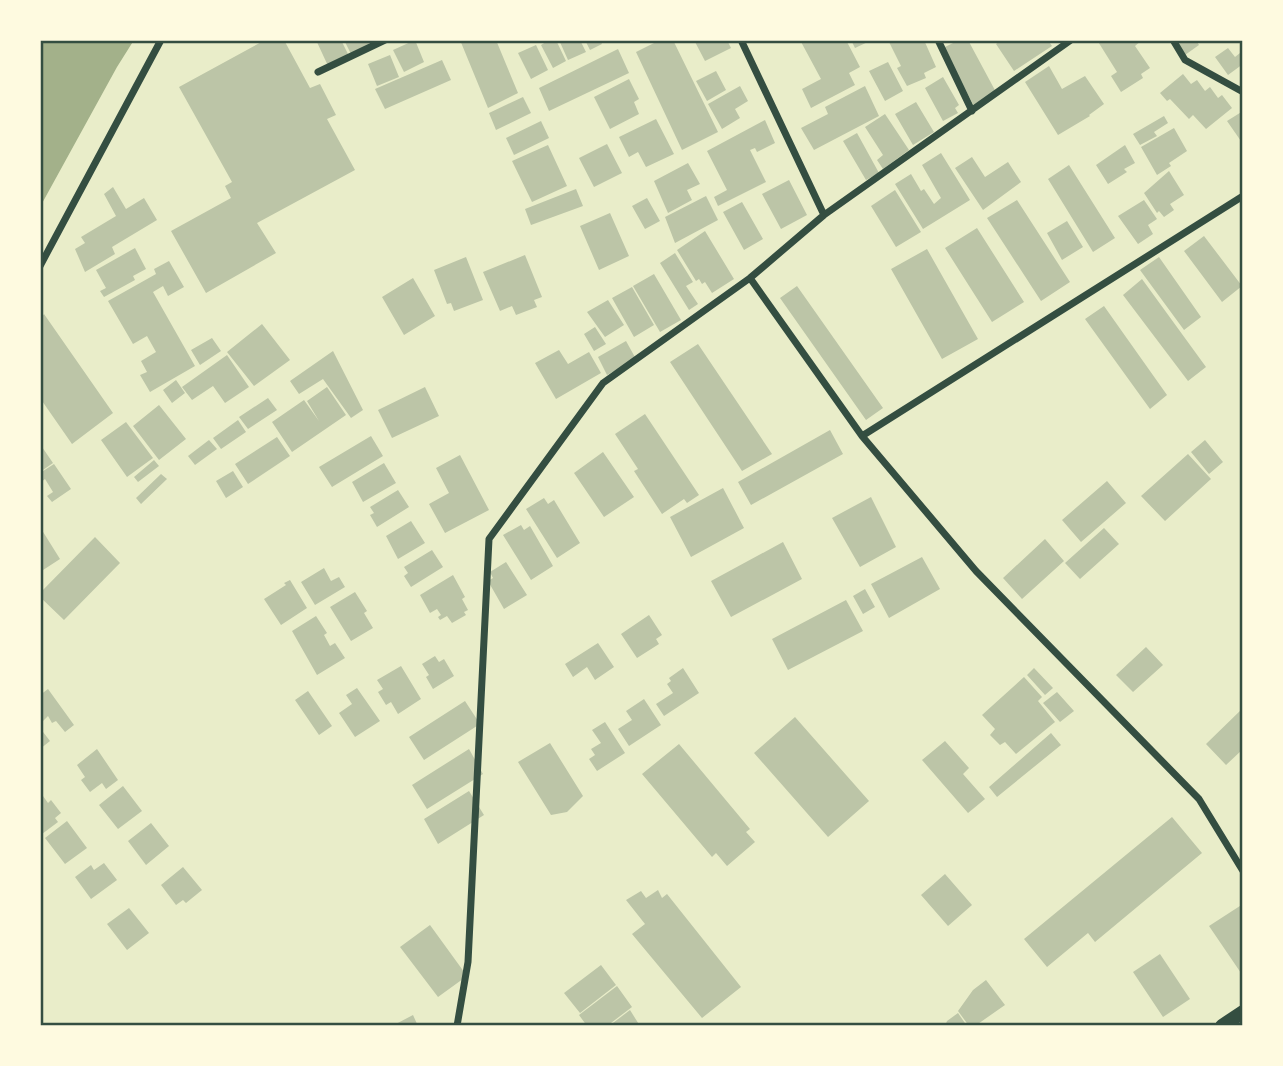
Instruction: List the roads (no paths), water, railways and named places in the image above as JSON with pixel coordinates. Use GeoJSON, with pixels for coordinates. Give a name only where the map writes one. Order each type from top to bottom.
{"type":"FeatureCollection","features":[{"type":"Feature","properties":{"kind":"main road"},"geometry":{"type":"LineString","coordinates":[[1222,1026],[1243,1012]]}},
{"type":"Feature","properties":{"kind":"street"},"geometry":{"type":"LineString","coordinates":[[40,266],[161,40]]}},
{"type":"Feature","properties":{"kind":"street"},"geometry":{"type":"LineString","coordinates":[[318,72],[386,40]]}},
{"type":"Feature","properties":{"kind":"street"},"geometry":{"type":"LineString","coordinates":[[741,40],[824,215]]}},
{"type":"Feature","properties":{"kind":"street"},"geometry":{"type":"LineString","coordinates":[[938,40],[972,111]]}},
{"type":"Feature","properties":{"kind":"street"},"geometry":{"type":"LineString","coordinates":[[457,1026],[468,962],[489,539],[603,383],[750,278],[824,215],[1071,40]]}},
{"type":"Feature","properties":{"kind":"street"},"geometry":{"type":"LineString","coordinates":[[1173,40],[1185,60],[1243,92]]}},
{"type":"Feature","properties":{"kind":"street"},"geometry":{"type":"LineString","coordinates":[[862,436],[1243,196]]}},
{"type":"Feature","properties":{"kind":"street"},"geometry":{"type":"LineString","coordinates":[[750,278],[862,436],[976,571],[1199,799],[1243,871]]}}]}
